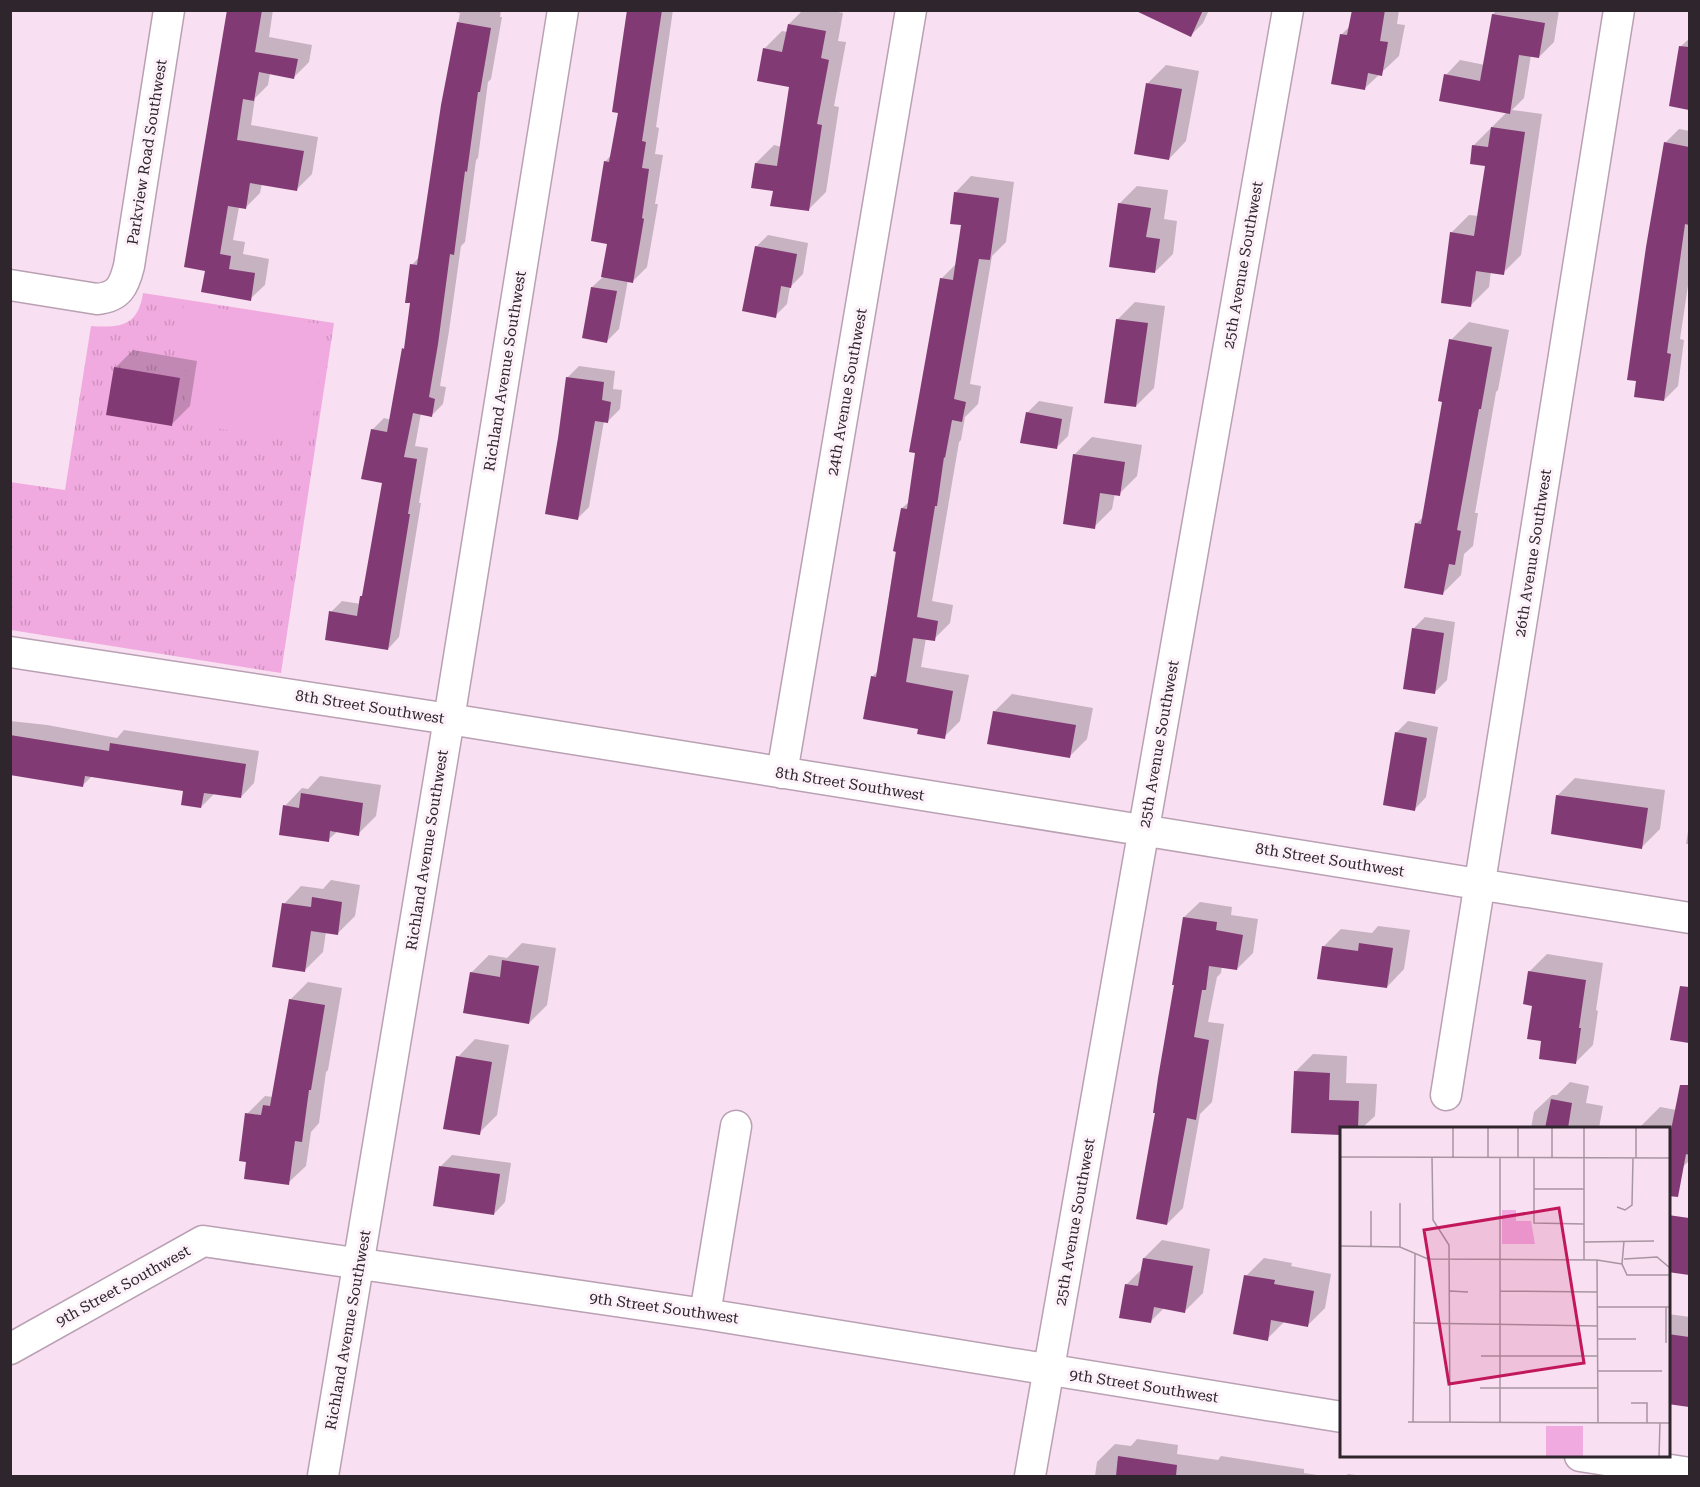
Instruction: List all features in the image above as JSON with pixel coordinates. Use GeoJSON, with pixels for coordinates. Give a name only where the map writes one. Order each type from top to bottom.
{"type":"FeatureCollection","features":[{"type":"Feature","properties":{"kind":"street","name":"Parkview Road Southwest"},"geometry":{"type":"LineString","coordinates":[[10,285],[91,299],[111,297],[118,292],[129,266],[169,10]]}},
{"type":"Feature","properties":{"kind":"street","name":"Richland Avenue Southwest"},"geometry":{"type":"LineString","coordinates":[[323,1476],[563,10]]}},
{"type":"Feature","properties":{"kind":"street","name":"24th Avenue Southwest"},"geometry":{"type":"LineString","coordinates":[[782,773],[911,10]]}},
{"type":"Feature","properties":{"kind":"street","name":"25th Avenue Southwest"},"geometry":{"type":"LineString","coordinates":[[1030,1476],[1287,10]]}},
{"type":"Feature","properties":{"kind":"street","name":"26th Avenue Southwest"},"geometry":{"type":"LineString","coordinates":[[1446,1095],[1619,10]]}},
{"type":"Feature","properties":{"kind":"street","name":"8th Street Southwest"},"geometry":{"type":"LineString","coordinates":[[10,652],[448,719],[1689,918]]}},
{"type":"Feature","properties":{"kind":"street"},"geometry":{"type":"LineString","coordinates":[[705,1314],[736,1126]]}},
{"type":"Feature","properties":{"kind":"street","name":"9th Street Southwest"},"geometry":{"type":"LineString","coordinates":[[10,1349],[203,1241],[705,1314],[1340,1417]]}},
{"type":"Feature","properties":{"kind":"street"},"geometry":{"type":"LineString","coordinates":[[1592,1457],[1689,1473]]}},
{"type":"Feature","properties":{"kind":"green space"},"geometry":{"type":"Polygon","coordinates":[[[143,293],[334,323],[281,673],[11,630],[10,482],[65,490],[91,326],[126,323],[137,312],[143,293]]]}},
{"type":"Feature","properties":{"kind":"green space"},"geometry":{"type":"Polygon","coordinates":[[[184,303],[327,325],[309,442],[181,423],[189,371],[174,368],[184,303]]]}},
{"type":"Feature","properties":{"kind":"building"},"geometry":{"type":"Polygon","coordinates":[[[227,10],[262,10],[255,52],[298,59],[294,79],[259,72],[254,101],[243,99],[237,140],[304,151],[297,191],[250,183],[246,209],[228,206],[220,254],[231,256],[229,269],[255,273],[251,301],[201,292],[205,271],[184,267],[227,10]]]}},
{"type":"Feature","properties":{"kind":"building"},"geometry":{"type":"Polygon","coordinates":[[[627,10],[662,10],[642,141],[646,142],[642,168],[649,169],[642,218],[644,219],[633,283],[601,277],[607,244],[591,241],[604,161],[609,162],[618,113],[612,112],[627,10]]]}},
{"type":"Feature","properties":{"kind":"building"},"geometry":{"type":"Polygon","coordinates":[[[1134,10],[1203,10],[1191,37],[1134,10]]]}},
{"type":"Feature","properties":{"kind":"building"},"geometry":{"type":"Polygon","coordinates":[[[1352,10],[1385,10],[1380,41],[1388,42],[1382,76],[1368,73],[1365,90],[1331,84],[1340,34],[1347,35],[1352,10]]]}},
{"type":"Feature","properties":{"kind":"building"},"geometry":{"type":"Polygon","coordinates":[[[1492,14],[1545,23],[1539,58],[1519,55],[1510,114],[1439,101],[1444,74],[1480,81],[1492,14]]]}},
{"type":"Feature","properties":{"kind":"building"},"geometry":{"type":"Polygon","coordinates":[[[457,22],[491,28],[480,92],[478,92],[467,172],[465,171],[454,255],[450,254],[429,397],[435,399],[432,417],[413,413],[404,457],[417,459],[388,650],[325,640],[329,611],[357,616],[360,596],[362,596],[382,483],[361,479],[371,429],[387,432],[402,348],[404,349],[410,303],[405,303],[410,264],[417,265],[441,105],[457,22]]]}},
{"type":"Feature","properties":{"kind":"building"},"geometry":{"type":"Polygon","coordinates":[[[788,24],[826,31],[821,58],[829,60],[817,124],[822,125],[809,211],[770,206],[773,191],[751,188],[755,163],[777,166],[789,87],[757,81],[763,48],[782,52],[788,24]]]}},
{"type":"Feature","properties":{"kind":"building"},"geometry":{"type":"Polygon","coordinates":[[[1679,46],[1689,47],[1689,110],[1669,106],[1679,46]]]}},
{"type":"Feature","properties":{"kind":"building"},"geometry":{"type":"Polygon","coordinates":[[[1146,83],[1182,89],[1169,160],[1134,154],[1146,83]]]}},
{"type":"Feature","properties":{"kind":"building"},"geometry":{"type":"Polygon","coordinates":[[[1491,127],[1525,132],[1504,275],[1476,271],[1471,307],[1441,303],[1450,232],[1474,236],[1485,166],[1470,164],[1472,145],[1488,147],[1491,127]]]}},
{"type":"Feature","properties":{"kind":"building"},"geometry":{"type":"Polygon","coordinates":[[[1664,142],[1689,147],[1689,225],[1685,224],[1667,353],[1671,354],[1664,401],[1634,397],[1636,381],[1627,380],[1664,142]]]}},
{"type":"Feature","properties":{"kind":"building"},"geometry":{"type":"Polygon","coordinates":[[[954,192],[999,198],[990,260],[979,259],[954,399],[966,402],[962,422],[952,420],[917,617],[938,621],[935,641],[913,638],[906,682],[953,691],[945,739],[917,734],[918,729],[863,719],[871,676],[876,677],[901,508],[907,509],[915,453],[909,452],[940,278],[953,280],[961,225],[950,224],[954,192]]]}},
{"type":"Feature","properties":{"kind":"building"},"geometry":{"type":"Polygon","coordinates":[[[1118,203],[1151,208],[1146,237],[1160,239],[1155,273],[1109,267],[1118,203]]]}},
{"type":"Feature","properties":{"kind":"building"},"geometry":{"type":"Polygon","coordinates":[[[755,246],[797,254],[791,288],[781,286],[776,318],[742,311],[755,246]]]}},
{"type":"Feature","properties":{"kind":"building"},"geometry":{"type":"Polygon","coordinates":[[[591,287],[617,291],[607,343],[582,338],[591,287]]]}},
{"type":"Feature","properties":{"kind":"building"},"geometry":{"type":"Polygon","coordinates":[[[1116,319],[1148,323],[1136,407],[1104,403],[1116,319]]]}},
{"type":"Feature","properties":{"kind":"building"},"geometry":{"type":"Polygon","coordinates":[[[1449,339],[1492,347],[1457,530],[1461,531],[1455,565],[1449,564],[1443,595],[1404,588],[1415,523],[1421,524],[1442,402],[1438,401],[1449,339]]]}},
{"type":"Feature","properties":{"kind":"building"},"geometry":{"type":"Polygon","coordinates":[[[114,367],[180,378],[172,426],[106,415],[114,367]]]}},
{"type":"Feature","properties":{"kind":"building"},"geometry":{"type":"Polygon","coordinates":[[[566,377],[604,382],[602,400],[611,402],[608,423],[595,421],[578,520],[545,514],[566,377]]]}},
{"type":"Feature","properties":{"kind":"building"},"geometry":{"type":"Polygon","coordinates":[[[1026,412],[1062,419],[1057,449],[1020,443],[1026,412]]]}},
{"type":"Feature","properties":{"kind":"building"},"geometry":{"type":"Polygon","coordinates":[[[1073,454],[1125,462],[1120,496],[1100,493],[1095,529],[1063,524],[1073,454]]]}},
{"type":"Feature","properties":{"kind":"building"},"geometry":{"type":"Polygon","coordinates":[[[1412,628],[1444,633],[1435,694],[1403,689],[1412,628]]]}},
{"type":"Feature","properties":{"kind":"building"},"geometry":{"type":"Polygon","coordinates":[[[993,711],[1076,725],[1070,758],[987,744],[993,711]]]}},
{"type":"Feature","properties":{"kind":"building"},"geometry":{"type":"Polygon","coordinates":[[[1395,732],[1427,738],[1415,811],[1383,805],[1395,732]]]}},
{"type":"Feature","properties":{"kind":"building"},"geometry":{"type":"Polygon","coordinates":[[[10,735],[109,751],[110,743],[246,764],[241,798],[204,793],[201,808],[181,805],[183,791],[85,776],[83,787],[10,775],[10,735]]]}},
{"type":"Feature","properties":{"kind":"building"},"geometry":{"type":"Polygon","coordinates":[[[301,793],[363,803],[359,836],[330,831],[329,842],[279,835],[283,805],[299,808],[301,793]]]}},
{"type":"Feature","properties":{"kind":"building"},"geometry":{"type":"Polygon","coordinates":[[[1556,795],[1648,808],[1642,849],[1551,834],[1556,795]]]}},
{"type":"Feature","properties":{"kind":"building"},"geometry":{"type":"Polygon","coordinates":[[[312,897],[342,902],[338,935],[311,931],[305,972],[272,967],[282,903],[311,907],[312,897]]]}},
{"type":"Feature","properties":{"kind":"building"},"geometry":{"type":"Polygon","coordinates":[[[1183,917],[1217,922],[1216,930],[1243,935],[1237,970],[1209,966],[1206,990],[1202,990],[1194,1037],[1209,1040],[1196,1120],[1187,1118],[1167,1225],[1136,1219],[1155,1113],[1153,1113],[1183,917]]]}},
{"type":"Feature","properties":{"kind":"building"},"geometry":{"type":"Polygon","coordinates":[[[1359,943],[1393,948],[1387,988],[1317,979],[1322,946],[1358,951],[1359,943]]]}},
{"type":"Feature","properties":{"kind":"building"},"geometry":{"type":"Polygon","coordinates":[[[502,960],[539,966],[529,1024],[463,1013],[470,972],[500,977],[502,960]]]}},
{"type":"Feature","properties":{"kind":"building"},"geometry":{"type":"Polygon","coordinates":[[[1528,971],[1586,980],[1576,1064],[1539,1059],[1541,1041],[1527,1039],[1532,1006],[1523,1004],[1528,971]]]}},
{"type":"Feature","properties":{"kind":"building"},"geometry":{"type":"Polygon","coordinates":[[[1680,986],[1689,987],[1689,1043],[1670,1040],[1680,986]]]}},
{"type":"Feature","properties":{"kind":"building"},"geometry":{"type":"Polygon","coordinates":[[[289,999],[325,1005],[302,1142],[295,1141],[289,1185],[244,1179],[246,1162],[239,1161],[245,1113],[261,1115],[263,1105],[270,1106],[289,999]]]}},
{"type":"Feature","properties":{"kind":"building"},"geometry":{"type":"Polygon","coordinates":[[[456,1056],[492,1062],[480,1135],[443,1129],[456,1056]]]}},
{"type":"Feature","properties":{"kind":"building"},"geometry":{"type":"Polygon","coordinates":[[[1294,1071],[1330,1073],[1329,1100],[1359,1101],[1358,1127],[1340,1127],[1340,1135],[1291,1133],[1294,1071]]]}},
{"type":"Feature","properties":{"kind":"building"},"geometry":{"type":"Polygon","coordinates":[[[1680,1085],[1689,1085],[1689,1155],[1686,1154],[1678,1197],[1670,1196],[1671,1130],[1680,1085]]]}},
{"type":"Feature","properties":{"kind":"building"},"geometry":{"type":"Polygon","coordinates":[[[1551,1099],[1572,1103],[1568,1127],[1545,1127],[1551,1099]]]}},
{"type":"Feature","properties":{"kind":"building"},"geometry":{"type":"Polygon","coordinates":[[[439,1166],[500,1174],[494,1215],[433,1206],[439,1166]]]}},
{"type":"Feature","properties":{"kind":"building"},"geometry":{"type":"Polygon","coordinates":[[[1670,1215],[1689,1218],[1689,1275],[1670,1272],[1670,1215]]]}},
{"type":"Feature","properties":{"kind":"building"},"geometry":{"type":"Polygon","coordinates":[[[1143,1258],[1193,1266],[1185,1313],[1154,1307],[1151,1323],[1119,1318],[1125,1284],[1138,1286],[1143,1258]]]}},
{"type":"Feature","properties":{"kind":"building"},"geometry":{"type":"Polygon","coordinates":[[[1244,1275],[1275,1280],[1274,1284],[1314,1291],[1308,1327],[1271,1320],[1268,1341],[1233,1334],[1244,1275]]]}},
{"type":"Feature","properties":{"kind":"building"},"geometry":{"type":"Polygon","coordinates":[[[1670,1334],[1689,1337],[1689,1407],[1670,1404],[1670,1334]]]}},
{"type":"Feature","properties":{"kind":"building"},"geometry":{"type":"Polygon","coordinates":[[[1118,1456],[1177,1465],[1176,1476],[1116,1476],[1118,1456]]]}}]}
